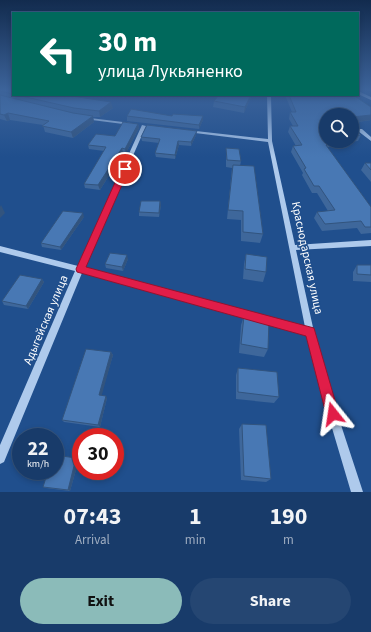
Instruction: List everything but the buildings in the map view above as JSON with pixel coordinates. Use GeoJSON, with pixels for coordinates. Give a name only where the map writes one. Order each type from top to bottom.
{"type":"FeatureCollection","features":[{"type":"Feature","properties":{"kind":"street","name":"Краснодарская улица"},"geometry":{"type":"LineString","coordinates":[[270,112],[270,141],[310,332],[357,492]]}},
{"type":"Feature","properties":{"kind":"street","name":"Адыгейская улица"},"geometry":{"type":"LineString","coordinates":[[0,458],[80,269],[148,126],[75,117]]}},
{"type":"Feature","properties":{"kind":"street"},"geometry":{"type":"LineString","coordinates":[[184,130],[270,141]]}},
{"type":"Feature","properties":{"kind":"street"},"geometry":{"type":"LineString","coordinates":[[360,130],[371,140]]}},
{"type":"Feature","properties":{"kind":"street"},"geometry":{"type":"LineString","coordinates":[[293,248],[371,243]]}},
{"type":"Feature","properties":{"kind":"street"},"geometry":{"type":"LineString","coordinates":[[0,249],[80,269],[310,332]]}},
{"type":"Feature","properties":{"kind":"route"},"geometry":{"type":"LineString","coordinates":[[125,169],[80,269],[310,332],[333,414]]}}]}
